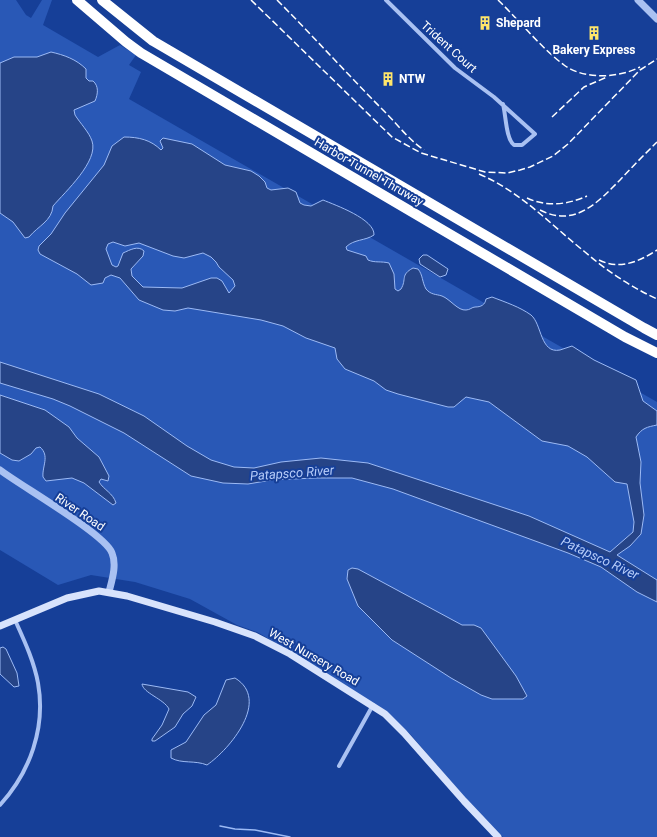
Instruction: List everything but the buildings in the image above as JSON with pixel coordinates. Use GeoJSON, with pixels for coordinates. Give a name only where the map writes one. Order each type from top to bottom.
{"type":"FeatureCollection","features":[{"type":"Feature","properties":{"kind":"highway","name":"Harbor Tunnel Thruway"},"geometry":{"type":"LineString","coordinates":[[78,0],[126,42],[141,53],[618,333],[657,353]]}},
{"type":"Feature","properties":{"kind":"highway","name":"Harbor Tunnel Thruway"},"geometry":{"type":"LineString","coordinates":[[102,0],[153,41],[657,335]]}},
{"type":"Feature","properties":{"kind":"main road","name":"West Nursery Road"},"geometry":{"type":"LineString","coordinates":[[0,626],[78,594],[99,591],[109,592],[192,615],[255,636],[290,654],[373,705],[399,727],[498,837]]}},
{"type":"Feature","properties":{"kind":"street","name":"Trident Court"},"geometry":{"type":"LineString","coordinates":[[386,0],[455,68],[503,104],[535,134],[522,145],[514,145],[508,138],[507,118],[503,104]]}},
{"type":"Feature","properties":{"kind":"street"},"geometry":{"type":"LineString","coordinates":[[638,0],[657,19]]}},
{"type":"Feature","properties":{"kind":"street","name":"River Road"},"geometry":{"type":"LineString","coordinates":[[0,470],[92,532],[109,547],[114,557],[114,564],[109,592]]}},
{"type":"Feature","properties":{"kind":"street"},"geometry":{"type":"LineString","coordinates":[[0,805],[14,788],[31,756],[40,719],[38,683],[30,656],[15,620]]}},
{"type":"Feature","properties":{"kind":"street"},"geometry":{"type":"LineString","coordinates":[[340,766],[373,705]]}},
{"type":"Feature","properties":{"kind":"shaded area"},"geometry":{"type":"Polygon","coordinates":[[[0,0],[16,0],[26,15],[31,18],[42,0],[52,0],[43,25],[98,57],[120,45],[136,55],[129,65],[141,72],[129,99],[657,402],[657,837],[503,837],[466,799],[411,735],[387,712],[292,652],[257,632],[237,625],[190,599],[135,582],[91,575],[58,585],[0,550],[0,0]]]}},
{"type":"Feature","properties":{"kind":"water"},"geometry":{"type":"Polygon","coordinates":[[[51,52],[74,60],[86,69],[86,78],[89,81],[93,81],[96,85],[97,93],[95,101],[74,110],[75,115],[91,138],[93,149],[91,158],[86,167],[80,176],[53,206],[47,220],[29,237],[25,238],[13,222],[0,213],[0,63],[14,57],[37,57],[51,52]]]}},
{"type":"Feature","properties":{"kind":"water","name":"Patapsco River"},"geometry":{"type":"Polygon","coordinates":[[[124,137],[144,140],[161,150],[163,148],[160,141],[163,138],[192,144],[225,165],[251,171],[259,176],[265,182],[267,188],[271,190],[288,188],[296,192],[300,203],[304,205],[311,206],[323,200],[345,209],[368,223],[373,229],[374,235],[349,244],[346,247],[347,250],[366,256],[368,260],[371,261],[389,263],[394,274],[395,289],[398,291],[403,286],[406,273],[413,268],[418,269],[428,291],[442,296],[460,309],[467,310],[481,306],[485,303],[486,299],[492,297],[507,303],[531,315],[535,319],[545,343],[553,350],[560,350],[572,346],[594,360],[636,380],[643,401],[657,411],[657,425],[645,428],[636,437],[641,462],[640,483],[644,515],[641,534],[630,546],[617,555],[657,580],[657,602],[637,592],[601,567],[568,553],[393,489],[352,478],[272,480],[248,484],[223,483],[191,476],[124,433],[70,406],[53,399],[0,383],[0,362],[99,394],[144,416],[187,446],[211,460],[234,467],[254,468],[281,462],[321,458],[368,463],[529,516],[610,552],[633,532],[634,522],[627,484],[615,482],[587,457],[568,446],[542,441],[489,402],[466,397],[454,407],[448,407],[398,394],[386,390],[374,381],[345,369],[337,359],[335,348],[306,338],[283,326],[261,320],[188,308],[175,311],[163,310],[139,300],[120,278],[111,275],[105,278],[103,283],[91,285],[77,274],[40,254],[38,250],[39,246],[51,234],[65,213],[104,165],[112,146],[124,137]],[[113,242],[108,244],[106,249],[112,265],[116,267],[118,266],[123,253],[134,249],[142,249],[144,251],[143,256],[131,269],[132,276],[143,287],[182,288],[211,278],[217,278],[222,281],[229,293],[235,286],[233,280],[219,267],[216,262],[211,257],[203,253],[184,258],[173,256],[139,243],[125,246],[113,242]]]}},
{"type":"Feature","properties":{"kind":"water"},"geometry":{"type":"Polygon","coordinates":[[[423,255],[427,255],[448,269],[446,275],[440,277],[420,264],[419,259],[423,255]]]}},
{"type":"Feature","properties":{"kind":"water"},"geometry":{"type":"Polygon","coordinates":[[[0,395],[45,410],[69,427],[77,438],[99,457],[109,476],[108,481],[101,479],[99,482],[113,497],[116,503],[113,505],[84,483],[72,478],[46,481],[43,477],[45,454],[40,447],[36,448],[31,454],[19,461],[12,460],[0,453],[0,395]]]}},
{"type":"Feature","properties":{"kind":"water"},"geometry":{"type":"Polygon","coordinates":[[[352,568],[358,569],[462,625],[474,625],[481,628],[516,676],[527,696],[523,699],[492,699],[481,695],[451,678],[392,640],[358,606],[347,579],[348,570],[352,568]]]}},
{"type":"Feature","properties":{"kind":"water"},"geometry":{"type":"Polygon","coordinates":[[[3,647],[6,649],[17,673],[19,686],[14,687],[0,674],[0,648],[3,647]]]}},
{"type":"Feature","properties":{"kind":"water"},"geometry":{"type":"Polygon","coordinates":[[[235,678],[245,687],[249,699],[248,711],[243,724],[226,748],[207,765],[180,761],[171,758],[171,750],[186,742],[204,715],[216,705],[226,680],[235,678]]]}},
{"type":"Feature","properties":{"kind":"water"},"geometry":{"type":"Polygon","coordinates":[[[142,684],[188,692],[196,697],[192,706],[183,714],[175,727],[155,741],[152,741],[152,739],[162,725],[169,709],[163,702],[146,690],[142,684]]]}},
{"type":"Feature","properties":{"kind":"waterway"},"geometry":{"type":"LineString","coordinates":[[220,826],[235,829],[255,830],[290,837]]}},
{"type":"Feature","properties":{"kind":"railway"},"geometry":{"type":"LineString","coordinates":[[251,0],[392,137],[421,153],[485,172],[507,173],[520,170],[553,156],[568,144],[640,70],[657,59]]}},
{"type":"Feature","properties":{"kind":"railway"},"geometry":{"type":"LineString","coordinates":[[277,0],[408,137],[424,150]]}},
{"type":"Feature","properties":{"kind":"railway"},"geometry":{"type":"LineString","coordinates":[[498,0],[555,58],[572,70],[602,76],[632,71],[640,67]]}},
{"type":"Feature","properties":{"kind":"railway"},"geometry":{"type":"LineString","coordinates":[[552,117],[584,87],[607,77]]}},
{"type":"Feature","properties":{"kind":"railway"},"geometry":{"type":"LineString","coordinates":[[540,210],[553,215],[564,216],[585,210],[594,204],[620,180],[657,142]]}},
{"type":"Feature","properties":{"kind":"railway"},"geometry":{"type":"LineString","coordinates":[[479,174],[494,181],[522,199],[593,259],[611,272],[629,284],[657,299]]}},
{"type":"Feature","properties":{"kind":"railway"},"geometry":{"type":"LineString","coordinates":[[527,198],[542,203],[557,204],[587,196]]}},
{"type":"Feature","properties":{"kind":"railway"},"geometry":{"type":"LineString","coordinates":[[599,260],[614,264],[629,263],[643,258],[657,250]]}},
{"type":"Feature","properties":{"kind":"place","name":"Shepard"},"geometry":{"type":"Point","coordinates":[485,23]}},
{"type":"Feature","properties":{"kind":"place","name":"Bakery Express"},"geometry":{"type":"Point","coordinates":[594,33]}},
{"type":"Feature","properties":{"kind":"place","name":"NTW"},"geometry":{"type":"Point","coordinates":[388,79]}}]}
